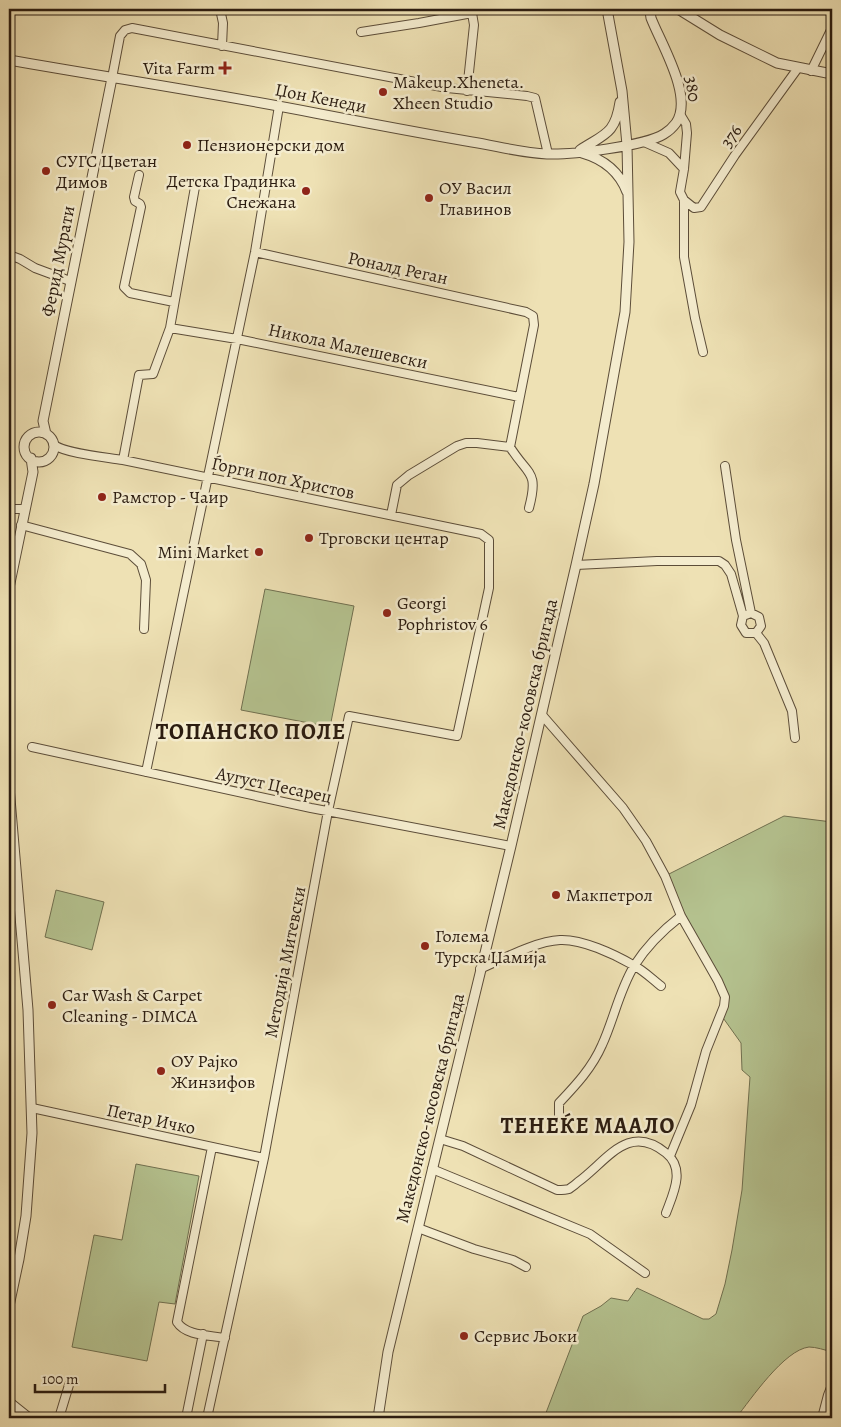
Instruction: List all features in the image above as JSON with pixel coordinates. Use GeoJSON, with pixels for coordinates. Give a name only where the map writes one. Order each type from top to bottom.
{"type":"FeatureCollection","features":[{"type":"Feature","properties":{"kind":"street"},"geometry":{"type":"LineString","coordinates":[[220,9],[223,23],[222,46]]}},
{"type":"Feature","properties":{"kind":"street","name":"Македонско-косовска бригада"},"geometry":{"type":"LineString","coordinates":[[378,1418],[388,1352],[511,846],[576,565],[594,484],[625,312],[629,242],[627,145],[622,91],[607,9]]}},
{"type":"Feature","properties":{"kind":"street","name":"380"},"geometry":{"type":"LineString","coordinates":[[627,145],[644,142],[664,134],[675,124],[680,114],[678,81],[651,18],[650,11],[652,9]]}},
{"type":"Feature","properties":{"kind":"street"},"geometry":{"type":"LineString","coordinates":[[678,9],[720,35],[777,63],[832,74]]}},
{"type":"Feature","properties":{"kind":"street"},"geometry":{"type":"LineString","coordinates":[[362,32],[428,22],[472,12],[473,33],[467,91]]}},
{"type":"Feature","properties":{"kind":"street"},"geometry":{"type":"LineString","coordinates":[[112,78],[120,36],[128,28],[467,91],[515,94],[535,98],[548,154]]}},
{"type":"Feature","properties":{"kind":"street"},"geometry":{"type":"LineString","coordinates":[[811,71],[832,28]]}},
{"type":"Feature","properties":{"kind":"street","name":"Џон Кенеди"},"geometry":{"type":"LineString","coordinates":[[9,60],[548,154],[627,145]]}},
{"type":"Feature","properties":{"kind":"street","name":"376"},"geometry":{"type":"LineString","coordinates":[[684,200],[694,208],[701,207],[735,155],[798,68]]}},
{"type":"Feature","properties":{"kind":"street","name":"Ферид Мурати"},"geometry":{"type":"LineString","coordinates":[[46,434],[43,421],[112,78]]}},
{"type":"Feature","properties":{"kind":"street"},"geometry":{"type":"LineString","coordinates":[[577,152],[603,137],[611,128],[619,111],[622,91]]}},
{"type":"Feature","properties":{"kind":"street"},"geometry":{"type":"LineString","coordinates":[[146,772],[255,252],[279,106]]}},
{"type":"Feature","properties":{"kind":"street"},"geometry":{"type":"LineString","coordinates":[[680,114],[686,124],[687,132],[680,192],[684,200],[684,257],[694,318],[703,352]]}},
{"type":"Feature","properties":{"kind":"street"},"geometry":{"type":"LineString","coordinates":[[644,142],[669,153],[684,169]]}},
{"type":"Feature","properties":{"kind":"street"},"geometry":{"type":"LineString","coordinates":[[577,152],[591,156],[613,169],[621,178],[629,198]]}},
{"type":"Feature","properties":{"kind":"street"},"geometry":{"type":"LineString","coordinates":[[139,175],[134,197],[141,207],[124,287],[130,293],[174,302]]}},
{"type":"Feature","properties":{"kind":"street"},"geometry":{"type":"LineString","coordinates":[[123,460],[139,375],[153,374],[170,328],[195,187]]}},
{"type":"Feature","properties":{"kind":"street","name":"Роналд Реган"},"geometry":{"type":"LineString","coordinates":[[255,252],[526,312],[533,316],[534,325],[519,398]]}},
{"type":"Feature","properties":{"kind":"street"},"geometry":{"type":"LineString","coordinates":[[9,256],[20,258],[35,268],[70,281]]}},
{"type":"Feature","properties":{"kind":"street","name":"Никола Малешевски"},"geometry":{"type":"LineString","coordinates":[[170,328],[237,339],[519,398]]}},
{"type":"Feature","properties":{"kind":"street"},"geometry":{"type":"LineString","coordinates":[[510,448],[519,398]]}},
{"type":"Feature","properties":{"kind":"street","name":"Ферид Мурати"},"geometry":{"type":"LineString","coordinates":[[35,432],[43,421]]}},
{"type":"Feature","properties":{"kind":"street"},"geometry":{"type":"LineString","coordinates":[[9,588],[33,472],[38,464],[42,462],[46,460],[53,450],[52,440],[46,434],[35,432],[26,439],[24,444],[26,454],[30,458],[42,462]]}},
{"type":"Feature","properties":{"kind":"street"},"geometry":{"type":"LineString","coordinates":[[391,515],[397,485],[409,475],[457,446],[477,443],[510,448],[527,468],[533,478],[534,487],[529,508]]}},
{"type":"Feature","properties":{"kind":"street","name":"Ѓорги поп Христов"},"geometry":{"type":"LineString","coordinates":[[53,450],[123,460],[208,477],[480,534],[489,540],[489,588],[457,736],[349,716]]}},
{"type":"Feature","properties":{"kind":"street"},"geometry":{"type":"LineString","coordinates":[[30,458],[33,472]]}},
{"type":"Feature","properties":{"kind":"street"},"geometry":{"type":"LineString","coordinates":[[725,466],[736,540],[751,613]]}},
{"type":"Feature","properties":{"kind":"street"},"geometry":{"type":"LineString","coordinates":[[9,509],[24,509]]}},
{"type":"Feature","properties":{"kind":"street"},"geometry":{"type":"LineString","coordinates":[[21,525],[130,554],[141,564],[146,580],[144,629]]}},
{"type":"Feature","properties":{"kind":"street"},"geometry":{"type":"LineString","coordinates":[[576,565],[657,561],[719,561],[725,564],[731,574],[743,616],[741,625],[746,633],[756,633],[764,642],[792,711],[795,738]]}},
{"type":"Feature","properties":{"kind":"street"},"geometry":{"type":"LineString","coordinates":[[743,616],[751,613],[759,617],[761,626],[756,633]]}},
{"type":"Feature","properties":{"kind":"street"},"geometry":{"type":"LineString","coordinates":[[542,715],[623,808],[646,841],[664,876],[681,916],[725,997],[725,1002],[706,1051],[691,1105],[670,1156]]}},
{"type":"Feature","properties":{"kind":"street","name":"Методија Митевски"},"geometry":{"type":"LineString","coordinates":[[207,1418],[264,1158],[328,811],[349,716]]}},
{"type":"Feature","properties":{"kind":"street","name":"Аугуст Цесарец"},"geometry":{"type":"LineString","coordinates":[[32,747],[328,811],[511,846]]}},
{"type":"Feature","properties":{"kind":"street"},"geometry":{"type":"LineString","coordinates":[[9,787],[27,1001],[32,1108],[26,1216],[9,1306]]}},
{"type":"Feature","properties":{"kind":"street"},"geometry":{"type":"LineString","coordinates":[[559,1118],[559,1103],[579,1083],[590,1068],[602,1044],[618,997],[634,965],[662,931],[681,916]]}},
{"type":"Feature","properties":{"kind":"street"},"geometry":{"type":"LineString","coordinates":[[480,969],[530,948],[559,940],[578,942],[606,952],[634,965],[661,986]]}},
{"type":"Feature","properties":{"kind":"street","name":"Петар Ичко"},"geometry":{"type":"LineString","coordinates":[[32,1108],[264,1158]]}},
{"type":"Feature","properties":{"kind":"street"},"geometry":{"type":"LineString","coordinates":[[440,1139],[463,1146],[557,1190],[568,1189],[619,1146],[636,1140],[647,1141],[656,1144],[670,1156],[678,1175],[666,1214]]}},
{"type":"Feature","properties":{"kind":"street"},"geometry":{"type":"LineString","coordinates":[[212,1147],[177,1322],[180,1328],[186,1331],[225,1338]]}},
{"type":"Feature","properties":{"kind":"street"},"geometry":{"type":"LineString","coordinates":[[432,1169],[590,1234],[645,1273]]}},
{"type":"Feature","properties":{"kind":"street"},"geometry":{"type":"LineString","coordinates":[[418,1228],[474,1249],[514,1260],[526,1267]]}},
{"type":"Feature","properties":{"kind":"street"},"geometry":{"type":"LineString","coordinates":[[186,1418],[203,1334]]}},
{"type":"Feature","properties":{"kind":"street"},"geometry":{"type":"LineString","coordinates":[[59,1418],[69,1385]]}},
{"type":"Feature","properties":{"kind":"street"},"geometry":{"type":"LineString","coordinates":[[822,1418],[832,1385]]}},
{"type":"Feature","properties":{"kind":"street"},"geometry":{"type":"LineString","coordinates":[[9,1402],[30,1418]]}},
{"type":"Feature","properties":{"kind":"street"},"geometry":{"type":"LineString","coordinates":[[9,1416],[17,1418]]}},
{"type":"Feature","properties":{"kind":"green space"},"geometry":{"type":"Polygon","coordinates":[[[265,589],[354,606],[330,727],[241,710],[265,589]]]}},
{"type":"Feature","properties":{"kind":"green space"},"geometry":{"type":"Polygon","coordinates":[[[784,816],[832,822],[832,1352],[809,1347],[799,1350],[769,1376],[736,1418],[544,1418],[583,1316],[611,1298],[628,1301],[637,1288],[703,1319],[709,1319],[716,1314],[725,1284],[742,1190],[750,1077],[742,1070],[741,1043],[721,1015],[725,1002],[665,876],[784,816]]]}},
{"type":"Feature","properties":{"kind":"green space"},"geometry":{"type":"Polygon","coordinates":[[[56,890],[104,902],[92,950],[45,937],[56,890]]]}},
{"type":"Feature","properties":{"kind":"green space"},"geometry":{"type":"Polygon","coordinates":[[[136,1164],[199,1176],[175,1304],[159,1302],[147,1361],[72,1347],[94,1235],[122,1240],[136,1164]]]}},
{"type":"Feature","properties":{"kind":"place","name":"Vita Farm"},"geometry":{"type":"Point","coordinates":[225,68]}},
{"type":"Feature","properties":{"kind":"place","name":"Makeup.Xheneta. Xheen Studio"},"geometry":{"type":"Point","coordinates":[383,92]}},
{"type":"Feature","properties":{"kind":"place","name":"Пензионерски дом"},"geometry":{"type":"Point","coordinates":[187,145]}},
{"type":"Feature","properties":{"kind":"place","name":"СУГС Цветан Димов"},"geometry":{"type":"Point","coordinates":[46,171]}},
{"type":"Feature","properties":{"kind":"place","name":"Детска Градинка Снежана"},"geometry":{"type":"Point","coordinates":[306,191]}},
{"type":"Feature","properties":{"kind":"place","name":"ОУ Васил Главинов"},"geometry":{"type":"Point","coordinates":[429,198]}},
{"type":"Feature","properties":{"kind":"place","name":"Рамстор - Чаир"},"geometry":{"type":"Point","coordinates":[102,497]}},
{"type":"Feature","properties":{"kind":"place","name":"Трговски центар"},"geometry":{"type":"Point","coordinates":[309,538]}},
{"type":"Feature","properties":{"kind":"place","name":"Mini Market"},"geometry":{"type":"Point","coordinates":[259,552]}},
{"type":"Feature","properties":{"kind":"place","name":"Georgi Pophristov 6"},"geometry":{"type":"Point","coordinates":[387,613]}},
{"type":"Feature","properties":{"kind":"place","name":"Макпетрол"},"geometry":{"type":"Point","coordinates":[556,895]}},
{"type":"Feature","properties":{"kind":"place","name":"Голема Турска Џамија"},"geometry":{"type":"Point","coordinates":[425,946]}},
{"type":"Feature","properties":{"kind":"place","name":"Car Wash & Carpet Cleaning - DIMCA"},"geometry":{"type":"Point","coordinates":[52,1005]}},
{"type":"Feature","properties":{"kind":"place","name":"ОУ Рајко Жинзифов"},"geometry":{"type":"Point","coordinates":[161,1071]}},
{"type":"Feature","properties":{"kind":"place","name":"Сервис Љоки"},"geometry":{"type":"Point","coordinates":[464,1336]}},
{"type":"Feature","properties":{"kind":"district","name":"ТОПАНСКО ПОЛЕ"},"geometry":{"type":"Point","coordinates":[251,731]}},
{"type":"Feature","properties":{"kind":"district","name":"ТЕНЕЌЕ МААЛО"},"geometry":{"type":"Point","coordinates":[588,1125]}}]}
